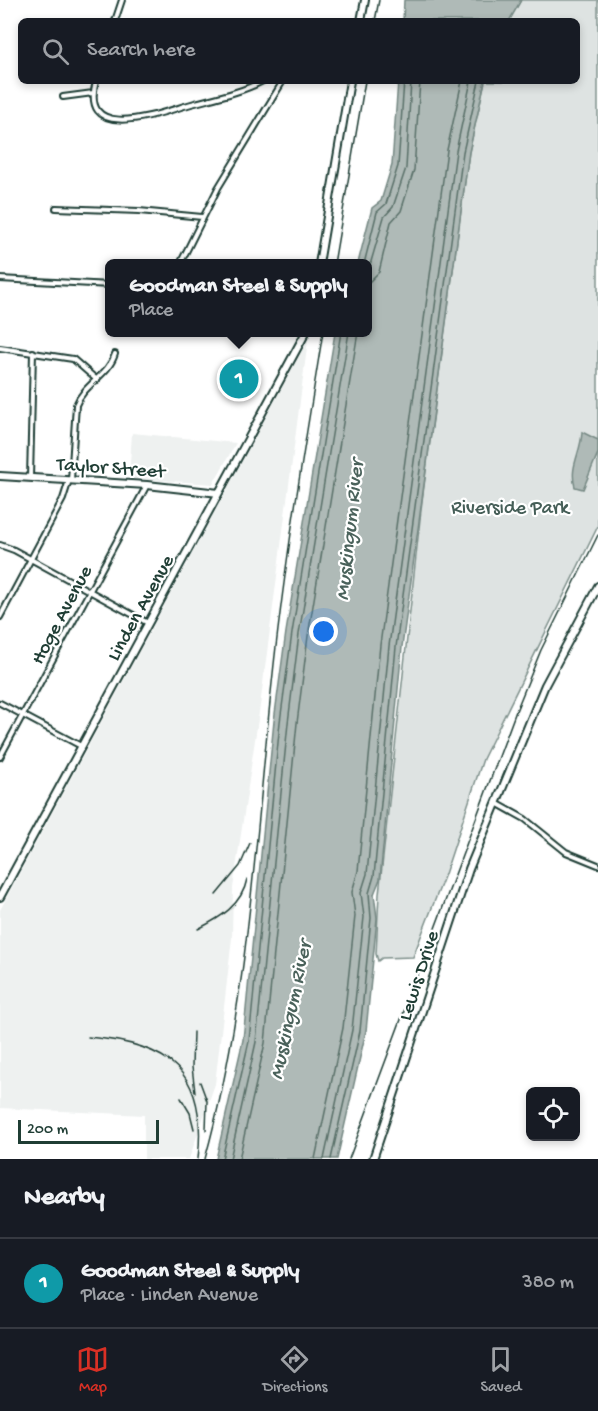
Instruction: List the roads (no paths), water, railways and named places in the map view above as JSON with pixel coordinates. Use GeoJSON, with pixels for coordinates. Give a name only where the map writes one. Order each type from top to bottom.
{"type":"FeatureCollection","features":[{"type":"Feature","properties":{"kind":"street"},"geometry":{"type":"LineString","coordinates":[[116,18],[122,0]]}},
{"type":"Feature","properties":{"kind":"street"},"geometry":{"type":"LineString","coordinates":[[362,18],[365,0]]}},
{"type":"Feature","properties":{"kind":"street"},"geometry":{"type":"LineString","coordinates":[[95,84],[93,93],[96,106],[102,114],[112,120],[125,121],[230,94],[255,84]]}},
{"type":"Feature","properties":{"kind":"street"},"geometry":{"type":"LineString","coordinates":[[182,259],[202,217],[282,84]]}},
{"type":"Feature","properties":{"kind":"street"},"geometry":{"type":"LineString","coordinates":[[320,259],[350,84]]}},
{"type":"Feature","properties":{"kind":"street"},"geometry":{"type":"LineString","coordinates":[[63,97],[93,93]]}},
{"type":"Feature","properties":{"kind":"street"},"geometry":{"type":"LineString","coordinates":[[56,208],[139,211],[202,217]]}},
{"type":"Feature","properties":{"kind":"street"},"geometry":{"type":"LineString","coordinates":[[0,279],[105,285]]}},
{"type":"Feature","properties":{"kind":"street","name":"Linden Avenue"},"geometry":{"type":"LineString","coordinates":[[0,897],[304,337]]}},
{"type":"Feature","properties":{"kind":"street"},"geometry":{"type":"LineString","coordinates":[[0,348],[73,359],[97,380]]}},
{"type":"Feature","properties":{"kind":"street"},"geometry":{"type":"LineString","coordinates":[[30,478],[33,352]]}},
{"type":"Feature","properties":{"kind":"street"},"geometry":{"type":"LineString","coordinates":[[0,617],[68,489],[76,405],[112,363],[115,354]]}},
{"type":"Feature","properties":{"kind":"street","name":"Taylor Street"},"geometry":{"type":"LineString","coordinates":[[0,476],[147,485],[219,493]]}},
{"type":"Feature","properties":{"kind":"street","name":"Hoge Avenue"},"geometry":{"type":"LineString","coordinates":[[0,757],[147,485]]}},
{"type":"Feature","properties":{"kind":"street"},"geometry":{"type":"LineString","coordinates":[[0,545],[32,559],[148,623]]}},
{"type":"Feature","properties":{"kind":"street","name":"Lewis Drive"},"geometry":{"type":"LineString","coordinates":[[373,1159],[466,879],[545,685],[598,586]]}},
{"type":"Feature","properties":{"kind":"street"},"geometry":{"type":"LineString","coordinates":[[0,703],[82,747]]}},
{"type":"Feature","properties":{"kind":"street"},"geometry":{"type":"LineString","coordinates":[[498,804],[525,819],[566,852],[598,865]]}},
{"type":"Feature","properties":{"kind":"water"},"geometry":{"type":"Polygon","coordinates":[[[404,0],[521,0],[511,18],[403,18],[404,0]]]}},
{"type":"Feature","properties":{"kind":"water","name":"Muskingum River"},"geometry":{"type":"Polygon","coordinates":[[[398,84],[484,84],[469,152],[402,647],[380,879],[374,894],[377,918],[366,1031],[337,1159],[216,1159],[243,1040],[274,721],[286,632],[334,337],[372,337],[372,259],[359,259],[372,208],[381,201],[392,165],[398,84]]]}},
{"type":"Feature","properties":{"kind":"water"},"geometry":{"type":"Polygon","coordinates":[[[582,432],[598,440],[598,453],[583,489],[575,487],[573,473],[582,432]]]}},
{"type":"Feature","properties":{"kind":"railway"},"geometry":{"type":"LineString","coordinates":[[376,18],[379,0]]}},
{"type":"Feature","properties":{"kind":"railway"},"geometry":{"type":"LineString","coordinates":[[335,259],[364,84]]}},
{"type":"Feature","properties":{"kind":"railway"},"geometry":{"type":"LineString","coordinates":[[205,1159],[220,1101],[241,982],[282,595],[322,337]]}},
{"type":"Feature","properties":{"kind":"railway"},"geometry":{"type":"LineString","coordinates":[[349,1159],[516,711],[541,650],[598,535]]}},
{"type":"Feature","properties":{"kind":"railway"},"geometry":{"type":"LineString","coordinates":[[216,895],[240,866],[250,843]]}},
{"type":"Feature","properties":{"kind":"railway"},"geometry":{"type":"LineString","coordinates":[[198,929],[229,910],[240,896],[247,879]]}},
{"type":"Feature","properties":{"kind":"railway"},"geometry":{"type":"LineString","coordinates":[[193,1032],[192,1067],[195,1092]]}},
{"type":"Feature","properties":{"kind":"railway"},"geometry":{"type":"LineString","coordinates":[[88,1037],[141,1047],[161,1056],[178,1068],[189,1084],[197,1104],[200,1129],[198,1159]]}},
{"type":"Feature","properties":{"kind":"railway"},"geometry":{"type":"LineString","coordinates":[[200,1082],[207,1101],[206,1130]]}},
{"type":"Feature","properties":{"kind":"railway"},"geometry":{"type":"LineString","coordinates":[[181,1098],[190,1113],[194,1129]]}},
{"type":"Feature","properties":{"kind":"place","name":"Goodman Steel & Supply"},"geometry":{"type":"Point","coordinates":[239,379]}},
{"type":"Feature","properties":{"kind":"park label","name":"Riverside Park"},"geometry":{"type":"Point","coordinates":[510,506]}}]}
